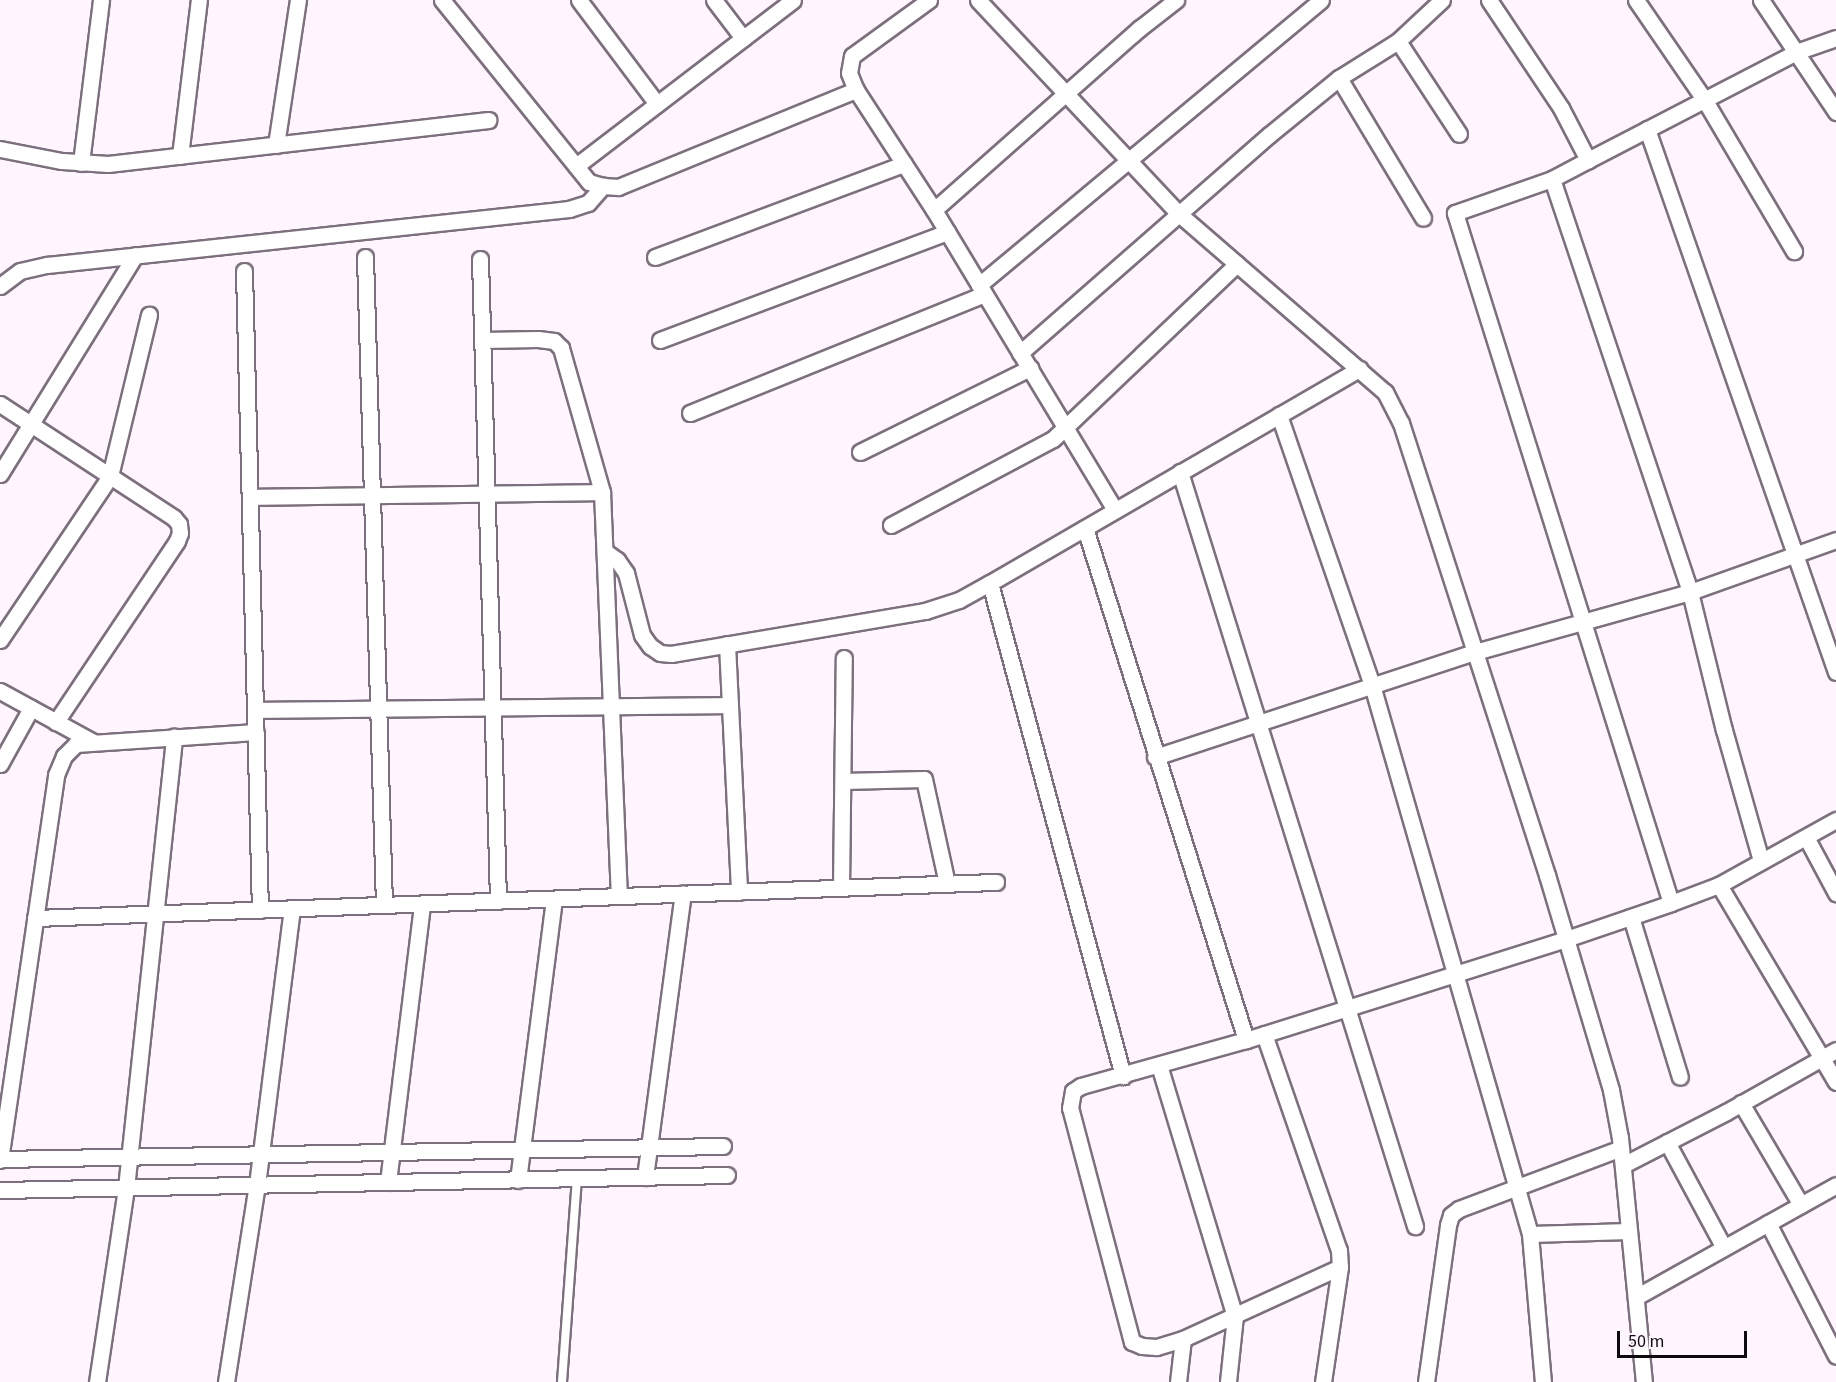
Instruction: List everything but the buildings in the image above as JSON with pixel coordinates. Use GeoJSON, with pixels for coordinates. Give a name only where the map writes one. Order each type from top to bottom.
{"type":"FeatureCollection","features":[{"type":"Feature","properties":{"kind":"street"},"geometry":{"type":"LineString","coordinates":[[81,164],[101,0]]}},
{"type":"Feature","properties":{"kind":"street"},"geometry":{"type":"LineString","coordinates":[[180,156],[199,0]]}},
{"type":"Feature","properties":{"kind":"street"},"geometry":{"type":"LineString","coordinates":[[276,146],[298,0]]}},
{"type":"Feature","properties":{"kind":"street"},"geometry":{"type":"LineString","coordinates":[[442,0],[589,182],[603,186],[618,187],[856,90]]}},
{"type":"Feature","properties":{"kind":"street"},"geometry":{"type":"LineString","coordinates":[[579,0],[657,104]]}},
{"type":"Feature","properties":{"kind":"street"},"geometry":{"type":"LineString","coordinates":[[714,0],[743,38]]}},
{"type":"Feature","properties":{"kind":"street"},"geometry":{"type":"LineString","coordinates":[[576,166],[794,0]]}},
{"type":"Feature","properties":{"kind":"street"},"geometry":{"type":"LineString","coordinates":[[929,0],[852,57],[849,73],[856,90],[934,210],[1115,510]]}},
{"type":"Feature","properties":{"kind":"street"},"geometry":{"type":"LineString","coordinates":[[978,0],[1178,213],[1385,392],[1401,423],[1566,939],[1611,1090],[1623,1165],[1644,1382]]}},
{"type":"Feature","properties":{"kind":"street"},"geometry":{"type":"LineString","coordinates":[[934,210],[1140,27],[1176,0]]}},
{"type":"Feature","properties":{"kind":"street"},"geometry":{"type":"LineString","coordinates":[[690,413],[982,289],[1128,161],[1321,0]]}},
{"type":"Feature","properties":{"kind":"street"},"geometry":{"type":"LineString","coordinates":[[1020,353],[1178,213],[1339,78],[1398,40],[1442,0]]}},
{"type":"Feature","properties":{"kind":"street"},"geometry":{"type":"LineString","coordinates":[[1489,0],[1561,108],[1588,160]]}},
{"type":"Feature","properties":{"kind":"street"},"geometry":{"type":"LineString","coordinates":[[1636,0],[1704,99],[1794,251]]}},
{"type":"Feature","properties":{"kind":"street"},"geometry":{"type":"LineString","coordinates":[[1761,0],[1836,112]]}},
{"type":"Feature","properties":{"kind":"street"},"geometry":{"type":"LineString","coordinates":[[1671,903],[1455,213],[1552,179],[1796,52],[1836,38]]}},
{"type":"Feature","properties":{"kind":"street"},"geometry":{"type":"LineString","coordinates":[[1398,40],[1459,134]]}},
{"type":"Feature","properties":{"kind":"street"},"geometry":{"type":"LineString","coordinates":[[1339,78],[1424,218]]}},
{"type":"Feature","properties":{"kind":"street"},"geometry":{"type":"LineString","coordinates":[[0,149],[81,164],[108,164],[488,120]]}},
{"type":"Feature","properties":{"kind":"street"},"geometry":{"type":"LineString","coordinates":[[1647,129],[1836,672]]}},
{"type":"Feature","properties":{"kind":"street"},"geometry":{"type":"LineString","coordinates":[[656,257],[904,164]]}},
{"type":"Feature","properties":{"kind":"street"},"geometry":{"type":"LineString","coordinates":[[1552,179],[1690,592],[1724,730],[1761,861]]}},
{"type":"Feature","properties":{"kind":"street"},"geometry":{"type":"LineString","coordinates":[[0,286],[20,271],[47,265],[569,209],[588,203],[603,186]]}},
{"type":"Feature","properties":{"kind":"street"},"geometry":{"type":"LineString","coordinates":[[660,340],[947,232]]}},
{"type":"Feature","properties":{"kind":"street"},"geometry":{"type":"LineString","coordinates":[[0,474],[135,255]]}},
{"type":"Feature","properties":{"kind":"street"},"geometry":{"type":"LineString","coordinates":[[364,257],[384,905]]}},
{"type":"Feature","properties":{"kind":"street"},"geometry":{"type":"LineString","coordinates":[[480,259],[498,901]]}},
{"type":"Feature","properties":{"kind":"street"},"geometry":{"type":"LineString","coordinates":[[891,525],[1038,449],[1066,427],[1237,264]]}},
{"type":"Feature","properties":{"kind":"street"},"geometry":{"type":"LineString","coordinates":[[244,271],[260,910]]}},
{"type":"Feature","properties":{"kind":"street"},"geometry":{"type":"LineString","coordinates":[[0,640],[110,476],[149,315]]}},
{"type":"Feature","properties":{"kind":"street"},"geometry":{"type":"LineString","coordinates":[[483,340],[538,339],[554,341],[561,348],[602,492],[619,896]]}},
{"type":"Feature","properties":{"kind":"street"},"geometry":{"type":"LineString","coordinates":[[860,452],[1030,368]]}},
{"type":"Feature","properties":{"kind":"street"},"geometry":{"type":"LineString","coordinates":[[606,552],[617,560],[626,573],[642,635],[650,646],[660,653],[671,654],[925,611],[959,600],[990,583],[1359,369]]}},
{"type":"Feature","properties":{"kind":"street"},"geometry":{"type":"LineString","coordinates":[[0,404],[174,518],[179,524],[180,533],[56,722]]}},
{"type":"Feature","properties":{"kind":"street"},"geometry":{"type":"LineString","coordinates":[[1279,415],[1372,685],[1518,1189],[1530,1234],[1543,1382]]}},
{"type":"Feature","properties":{"kind":"street"},"geometry":{"type":"LineString","coordinates":[[1180,472],[1415,1226]]}},
{"type":"Feature","properties":{"kind":"street"},"geometry":{"type":"LineString","coordinates":[[250,497],[602,492]]}},
{"type":"Feature","properties":{"kind":"street"},"geometry":{"type":"LineString","coordinates":[[1085,528],[1246,1040]]}},
{"type":"Feature","properties":{"kind":"street"},"geometry":{"type":"LineString","coordinates":[[1155,756],[1475,652],[1690,592],[1836,540]]}},
{"type":"Feature","properties":{"kind":"street"},"geometry":{"type":"LineString","coordinates":[[990,583],[1123,1076]]}},
{"type":"Feature","properties":{"kind":"street"},"geometry":{"type":"LineString","coordinates":[[727,644],[739,892]]}},
{"type":"Feature","properties":{"kind":"street"},"geometry":{"type":"LineString","coordinates":[[841,888],[844,658]]}},
{"type":"Feature","properties":{"kind":"street"},"geometry":{"type":"LineString","coordinates":[[0,691],[93,742]]}},
{"type":"Feature","properties":{"kind":"street"},"geometry":{"type":"LineString","coordinates":[[255,710],[730,705]]}},
{"type":"Feature","properties":{"kind":"street"},"geometry":{"type":"LineString","coordinates":[[0,764],[31,708]]}},
{"type":"Feature","properties":{"kind":"street"},"geometry":{"type":"LineString","coordinates":[[255,732],[76,744],[64,756],[56,775],[0,1160],[723,1146]]}},
{"type":"Feature","properties":{"kind":"street"},"geometry":{"type":"LineString","coordinates":[[97,1382],[130,1157],[174,737]]}},
{"type":"Feature","properties":{"kind":"street"},"geometry":{"type":"LineString","coordinates":[[843,782],[924,778],[947,884]]}},
{"type":"Feature","properties":{"kind":"street"},"geometry":{"type":"LineString","coordinates":[[1340,1267],[1183,1339],[1156,1347],[1142,1346],[1132,1342],[1070,1108],[1073,1091],[1081,1086],[1246,1040],[1456,974],[1671,903],[1719,885],[1836,820]]}},
{"type":"Feature","properties":{"kind":"street"},"geometry":{"type":"LineString","coordinates":[[1806,837],[1836,892]]}},
{"type":"Feature","properties":{"kind":"street"},"geometry":{"type":"LineString","coordinates":[[35,918],[996,882]]}},
{"type":"Feature","properties":{"kind":"street"},"geometry":{"type":"LineString","coordinates":[[1719,885],[1836,1082]]}},
{"type":"Feature","properties":{"kind":"street"},"geometry":{"type":"LineString","coordinates":[[645,1177],[684,894]]}},
{"type":"Feature","properties":{"kind":"street"},"geometry":{"type":"LineString","coordinates":[[518,1180],[554,899]]}},
{"type":"Feature","properties":{"kind":"street"},"geometry":{"type":"LineString","coordinates":[[388,1182],[422,904]]}},
{"type":"Feature","properties":{"kind":"street"},"geometry":{"type":"LineString","coordinates":[[226,1382],[257,1185],[292,908]]}},
{"type":"Feature","properties":{"kind":"street"},"geometry":{"type":"LineString","coordinates":[[1631,916],[1680,1077]]}},
{"type":"Feature","properties":{"kind":"street"},"geometry":{"type":"LineString","coordinates":[[1264,1034],[1339,1250],[1340,1267],[1323,1382]]}},
{"type":"Feature","properties":{"kind":"street"},"geometry":{"type":"LineString","coordinates":[[1623,1165],[1836,1050]]}},
{"type":"Feature","properties":{"kind":"street"},"geometry":{"type":"LineString","coordinates":[[1159,1065],[1235,1316],[1228,1382]]}},
{"type":"Feature","properties":{"kind":"street"},"geometry":{"type":"LineString","coordinates":[[1741,1103],[1801,1205]]}},
{"type":"Feature","properties":{"kind":"street"},"geometry":{"type":"LineString","coordinates":[[1667,1142],[1724,1248]]}},
{"type":"Feature","properties":{"kind":"street"},"geometry":{"type":"LineString","coordinates":[[1426,1382],[1448,1225],[1452,1215],[1460,1209],[1518,1189],[1621,1148]]}},
{"type":"Feature","properties":{"kind":"street"},"geometry":{"type":"LineString","coordinates":[[0,1190],[727,1175]]}},
{"type":"Feature","properties":{"kind":"street"},"geometry":{"type":"LineString","coordinates":[[1636,1297],[1836,1185]]}},
{"type":"Feature","properties":{"kind":"street"},"geometry":{"type":"LineString","coordinates":[[1768,1223],[1836,1356]]}},
{"type":"Feature","properties":{"kind":"street"},"geometry":{"type":"LineString","coordinates":[[1530,1234],[1629,1231]]}},
{"type":"Feature","properties":{"kind":"street"},"geometry":{"type":"LineString","coordinates":[[1178,1382],[1183,1339]]}},
{"type":"Feature","properties":{"kind":"lane"},"geometry":{"type":"LineString","coordinates":[[562,1382],[577,1178]]}}]}
